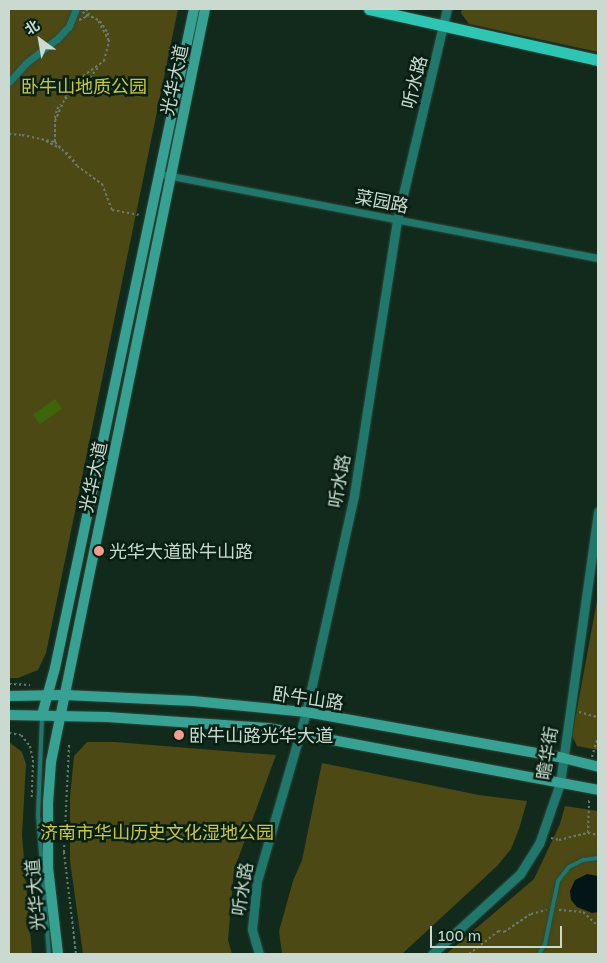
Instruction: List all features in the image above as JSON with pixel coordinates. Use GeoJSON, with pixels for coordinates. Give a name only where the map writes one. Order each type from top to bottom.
{"type":"FeatureCollection","features":[{"type":"Feature","properties":{"kind":"main road","name":"光华大道"},"geometry":{"type":"LineString","coordinates":[[58,954],[48,867],[48,803],[51,762],[165,175],[194,9]]}},
{"type":"Feature","properties":{"kind":"main road","name":"光华大道"},"geometry":{"type":"LineString","coordinates":[[42,715],[55,668],[148,222],[165,175],[205,9]]}},
{"type":"Feature","properties":{"kind":"main road"},"geometry":{"type":"LineString","coordinates":[[369,9],[598,60]]}},
{"type":"Feature","properties":{"kind":"main road","name":"卧牛山路"},"geometry":{"type":"LineString","coordinates":[[9,696],[65,695],[193,702],[306,712],[563,758],[594,766]]}},
{"type":"Feature","properties":{"kind":"main road"},"geometry":{"type":"LineString","coordinates":[[9,715],[60,715],[268,728],[594,789]]}},
{"type":"Feature","properties":{"kind":"street","name":"听水路"},"geometry":{"type":"LineString","coordinates":[[260,954],[252,929],[257,882],[306,712],[354,495],[397,220],[447,9]]}},
{"type":"Feature","properties":{"kind":"street"},"geometry":{"type":"LineString","coordinates":[[9,82],[26,63],[57,39],[69,26],[75,10]]}},
{"type":"Feature","properties":{"kind":"street","name":"菜园路"},"geometry":{"type":"LineString","coordinates":[[165,175],[598,258]]}},
{"type":"Feature","properties":{"kind":"street","name":"瞻华街"},"geometry":{"type":"LineString","coordinates":[[432,954],[520,874],[542,834],[560,783],[598,512]]}},
{"type":"Feature","properties":{"kind":"lane"},"geometry":{"type":"LineString","coordinates":[[42,715],[38,816],[49,954]]}},
{"type":"Feature","properties":{"kind":"lane"},"geometry":{"type":"LineString","coordinates":[[540,954],[545,944],[558,881],[569,867],[583,860],[598,858]]}},
{"type":"Feature","properties":{"kind":"path"},"geometry":{"type":"LineString","coordinates":[[86,9],[88,13],[102,24],[108,34],[108,51],[95,73],[57,109],[54,123],[55,144],[77,166],[102,184],[112,210],[139,215]]}},
{"type":"Feature","properties":{"kind":"path"},"geometry":{"type":"LineString","coordinates":[[55,144],[55,121],[66,96],[79,79],[104,62],[109,41],[98,20],[75,10]]}},
{"type":"Feature","properties":{"kind":"path"},"geometry":{"type":"LineString","coordinates":[[9,135],[38,137],[55,144],[69,154],[86,174]]}},
{"type":"Feature","properties":{"kind":"path"},"geometry":{"type":"LineString","coordinates":[[9,684],[30,685]]}},
{"type":"Feature","properties":{"kind":"path"},"geometry":{"type":"LineString","coordinates":[[570,710],[598,717]]}},
{"type":"Feature","properties":{"kind":"path"},"geometry":{"type":"LineString","coordinates":[[9,733],[21,735],[30,746]]}},
{"type":"Feature","properties":{"kind":"path"},"geometry":{"type":"LineString","coordinates":[[594,766],[598,736]]}},
{"type":"Feature","properties":{"kind":"path"},"geometry":{"type":"LineString","coordinates":[[69,745],[64,852],[76,954]]}},
{"type":"Feature","properties":{"kind":"path"},"geometry":{"type":"LineString","coordinates":[[588,833],[594,789]]}},
{"type":"Feature","properties":{"kind":"path"},"geometry":{"type":"LineString","coordinates":[[542,834],[560,840],[588,833],[598,835]]}},
{"type":"Feature","properties":{"kind":"path"},"geometry":{"type":"LineString","coordinates":[[469,954],[498,932],[504,932],[531,914],[551,910],[583,912],[598,926]]}},
{"type":"Feature","properties":{"kind":"green space","name":"卧牛山地质公园"},"geometry":{"type":"Polygon","coordinates":[[[9,9],[178,9],[46,653],[38,670],[18,678],[9,678],[9,9]]]}},
{"type":"Feature","properties":{"kind":"green space"},"geometry":{"type":"Polygon","coordinates":[[[462,9],[598,9],[598,52],[469,24],[461,13],[462,9]]]}},
{"type":"Feature","properties":{"kind":"green space"},"geometry":{"type":"Polygon","coordinates":[[[598,595],[598,750],[577,746],[572,736],[598,595]]]}},
{"type":"Feature","properties":{"kind":"green space","name":"济南市华山历史文化湿地公园"},"geometry":{"type":"Polygon","coordinates":[[[9,742],[22,752],[26,764],[22,835],[32,954],[9,954],[9,742]]]}},
{"type":"Feature","properties":{"kind":"green space","name":"济南市华山历史文化湿地公园"},"geometry":{"type":"Polygon","coordinates":[[[87,742],[115,742],[276,755],[234,870],[228,940],[232,954],[83,954],[70,861],[70,797],[74,756],[87,742]]]}},
{"type":"Feature","properties":{"kind":"green space","name":"济南市华山历史文化湿地公园"},"geometry":{"type":"Polygon","coordinates":[[[322,763],[479,795],[527,801],[511,849],[497,866],[402,954],[282,954],[279,931],[293,881],[302,860],[322,763]]]}},
{"type":"Feature","properties":{"kind":"green space"},"geometry":{"type":"Polygon","coordinates":[[[565,806],[598,811],[598,954],[446,954],[534,879],[560,824],[565,806]]]}},
{"type":"Feature","properties":{"kind":"shaded area"},"geometry":{"type":"Polygon","coordinates":[[[587,874],[598,876],[598,912],[592,913],[577,907],[571,900],[570,891],[575,880],[587,874]]]}},
{"type":"Feature","properties":{"kind":"building"},"geometry":{"type":"Polygon","coordinates":[[[55,399],[62,409],[40,424],[33,414],[55,399]]]}},
{"type":"Feature","properties":{"kind":"place","name":"光华大道卧牛山路"},"geometry":{"type":"Point","coordinates":[99,551]}},
{"type":"Feature","properties":{"kind":"place","name":"卧牛山路光华大道"},"geometry":{"type":"Point","coordinates":[179,735]}}]}
